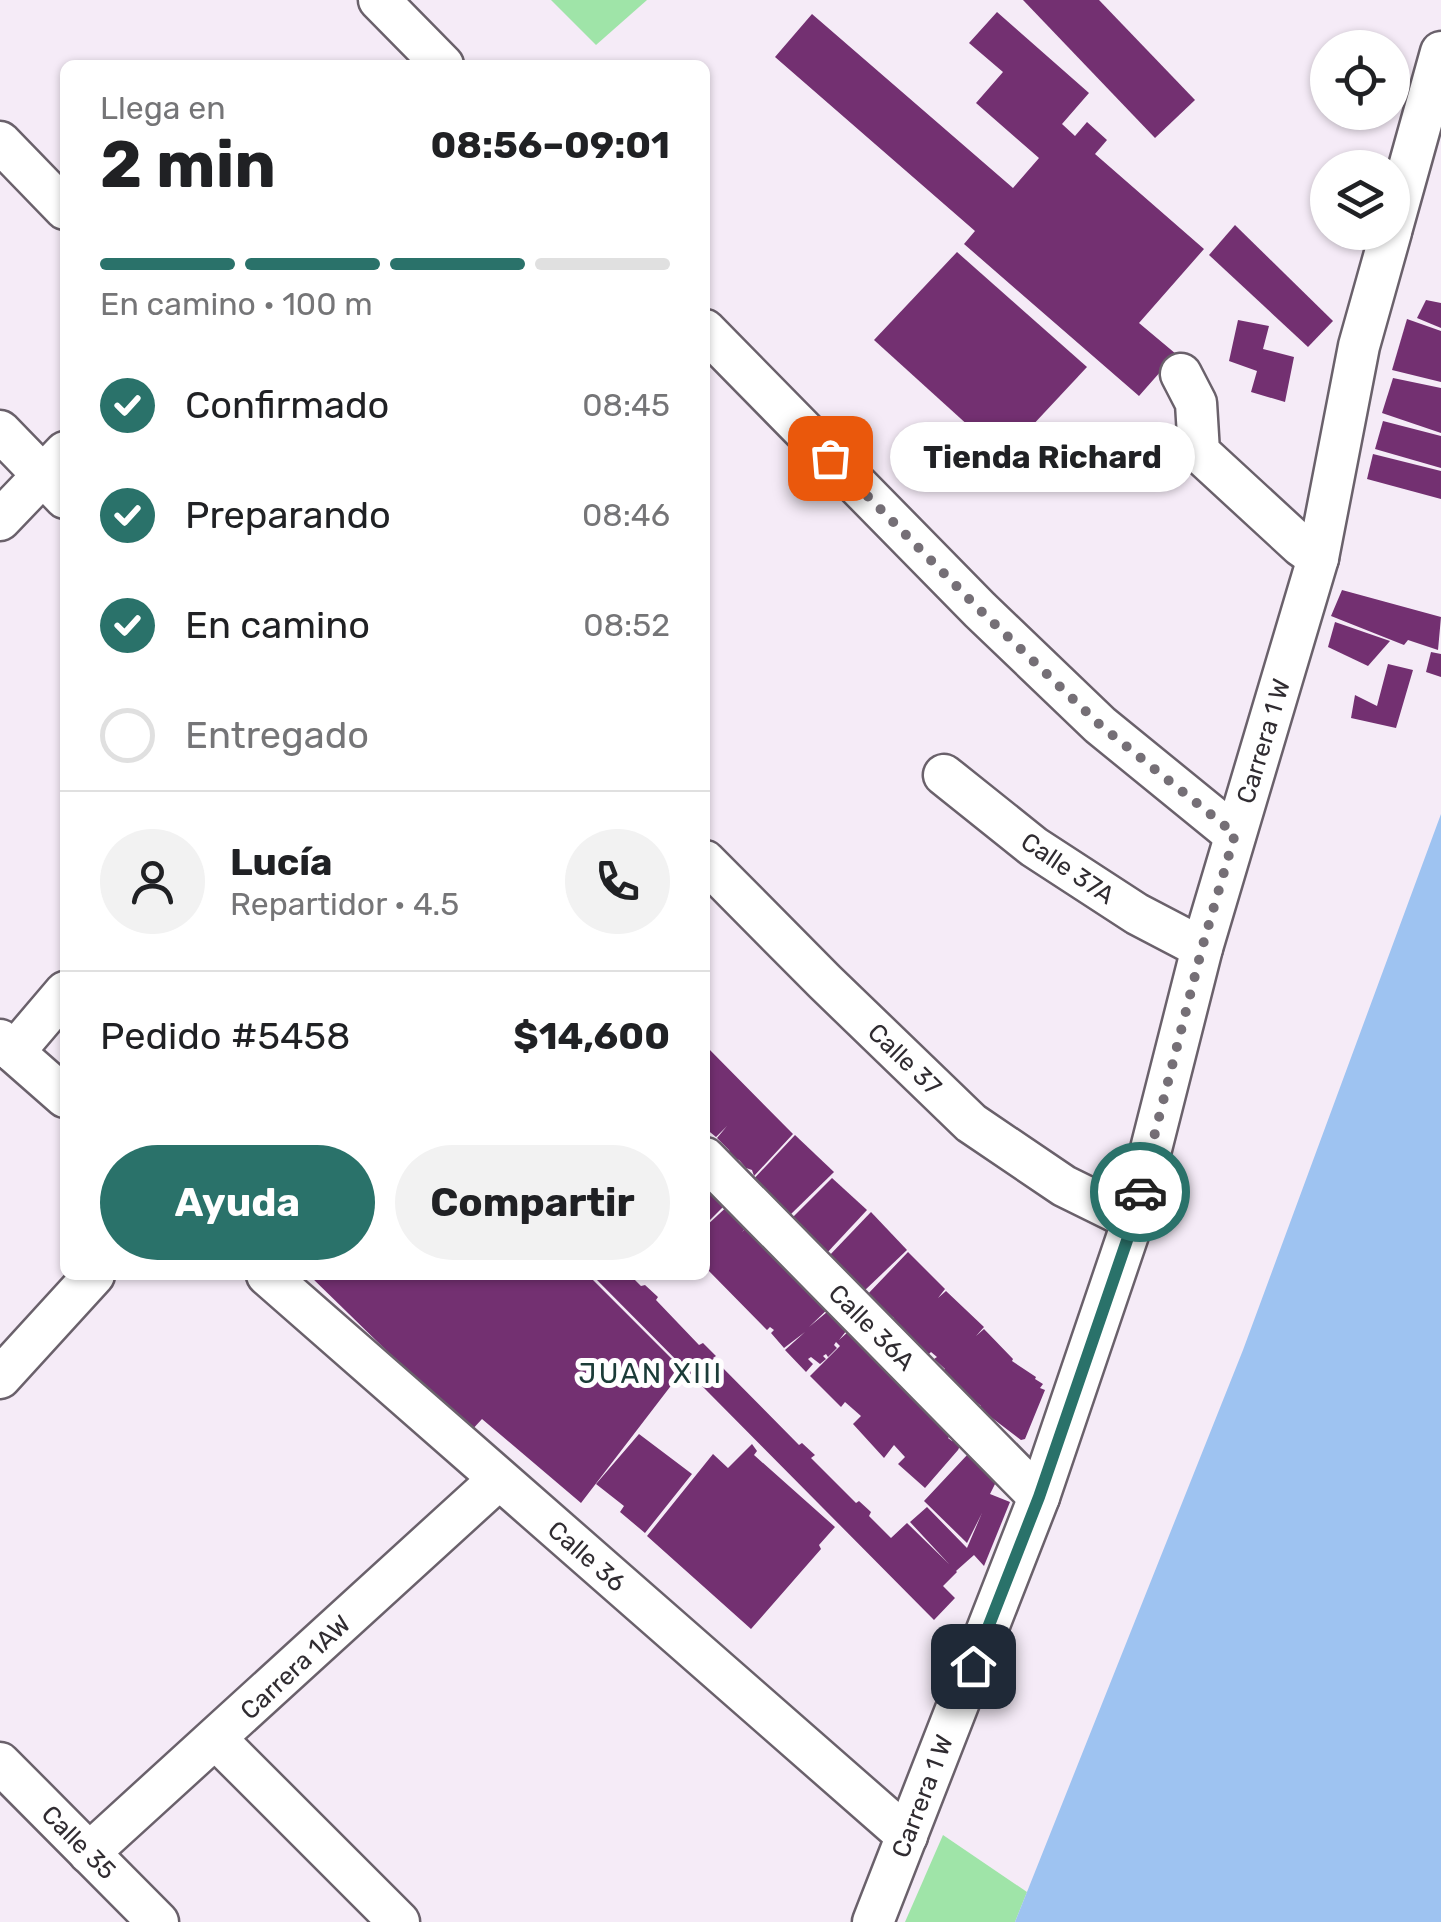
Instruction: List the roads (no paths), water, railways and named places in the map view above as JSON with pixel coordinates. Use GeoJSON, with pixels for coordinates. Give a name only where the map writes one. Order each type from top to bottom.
{"type":"FeatureCollection","features":[{"type":"Feature","properties":{"kind":"street"},"geometry":{"type":"LineString","coordinates":[[379,0],[438,60]]}},
{"type":"Feature","properties":{"kind":"street","name":"Carrera 1 W"},"geometry":{"type":"LineString","coordinates":[[1410,165],[1441,52]]}},
{"type":"Feature","properties":{"kind":"street"},"geometry":{"type":"LineString","coordinates":[[0,142],[60,204]]}},
{"type":"Feature","properties":{"kind":"street","name":"Carrera 1 W"},"geometry":{"type":"LineString","coordinates":[[874,1922],[1039,1497],[1134,1220],[1202,948],[1318,558],[1358,346],[1386,250]]}},
{"type":"Feature","properties":{"kind":"street"},"geometry":{"type":"LineString","coordinates":[[710,335],[980,610],[1086,712],[1235,834]]}},
{"type":"Feature","properties":{"kind":"street"},"geometry":{"type":"LineString","coordinates":[[1180,374],[1196,403],[1199,452],[1318,558]]}},
{"type":"Feature","properties":{"kind":"street"},"geometry":{"type":"LineString","coordinates":[[0,432],[58,475],[0,520]]}},
{"type":"Feature","properties":{"kind":"street","name":"Calle 37A"},"geometry":{"type":"LineString","coordinates":[[944,775],[1034,847],[1137,914],[1202,948]]}},
{"type":"Feature","properties":{"kind":"street","name":"Calle 37"},"geometry":{"type":"LineString","coordinates":[[710,866],[971,1123],[1064,1186],[1134,1220]]}},
{"type":"Feature","properties":{"kind":"street"},"geometry":{"type":"LineString","coordinates":[[60,997],[7,1046],[60,1093]]}},
{"type":"Feature","properties":{"kind":"street","name":"Calle 36A"},"geometry":{"type":"LineString","coordinates":[[710,1163],[1039,1497]]}},
{"type":"Feature","properties":{"kind":"street"},"geometry":{"type":"LineString","coordinates":[[0,1378],[89,1280]]}},
{"type":"Feature","properties":{"kind":"street","name":"Calle 36"},"geometry":{"type":"LineString","coordinates":[[274,1280],[907,1836]]}},
{"type":"Feature","properties":{"kind":"street","name":"Carrera 1AW"},"geometry":{"type":"LineString","coordinates":[[89,1852],[500,1479]]}},
{"type":"Feature","properties":{"kind":"street"},"geometry":{"type":"LineString","coordinates":[[216,1740],[399,1922]]}},
{"type":"Feature","properties":{"kind":"street","name":"Calle 35"},"geometry":{"type":"LineString","coordinates":[[0,1762],[158,1922]]}},
{"type":"Feature","properties":{"kind":"water"},"geometry":{"type":"Polygon","coordinates":[[[1441,814],[1441,1922],[1015,1922],[1243,1350],[1441,814]]]}},
{"type":"Feature","properties":{"kind":"place","name":"Tienda Richard"},"geometry":{"type":"Point","coordinates":[830,458]}},
{"type":"Feature","properties":{"kind":"district","name":"JUAN XIII"},"geometry":{"type":"Point","coordinates":[651,1373]}}]}
